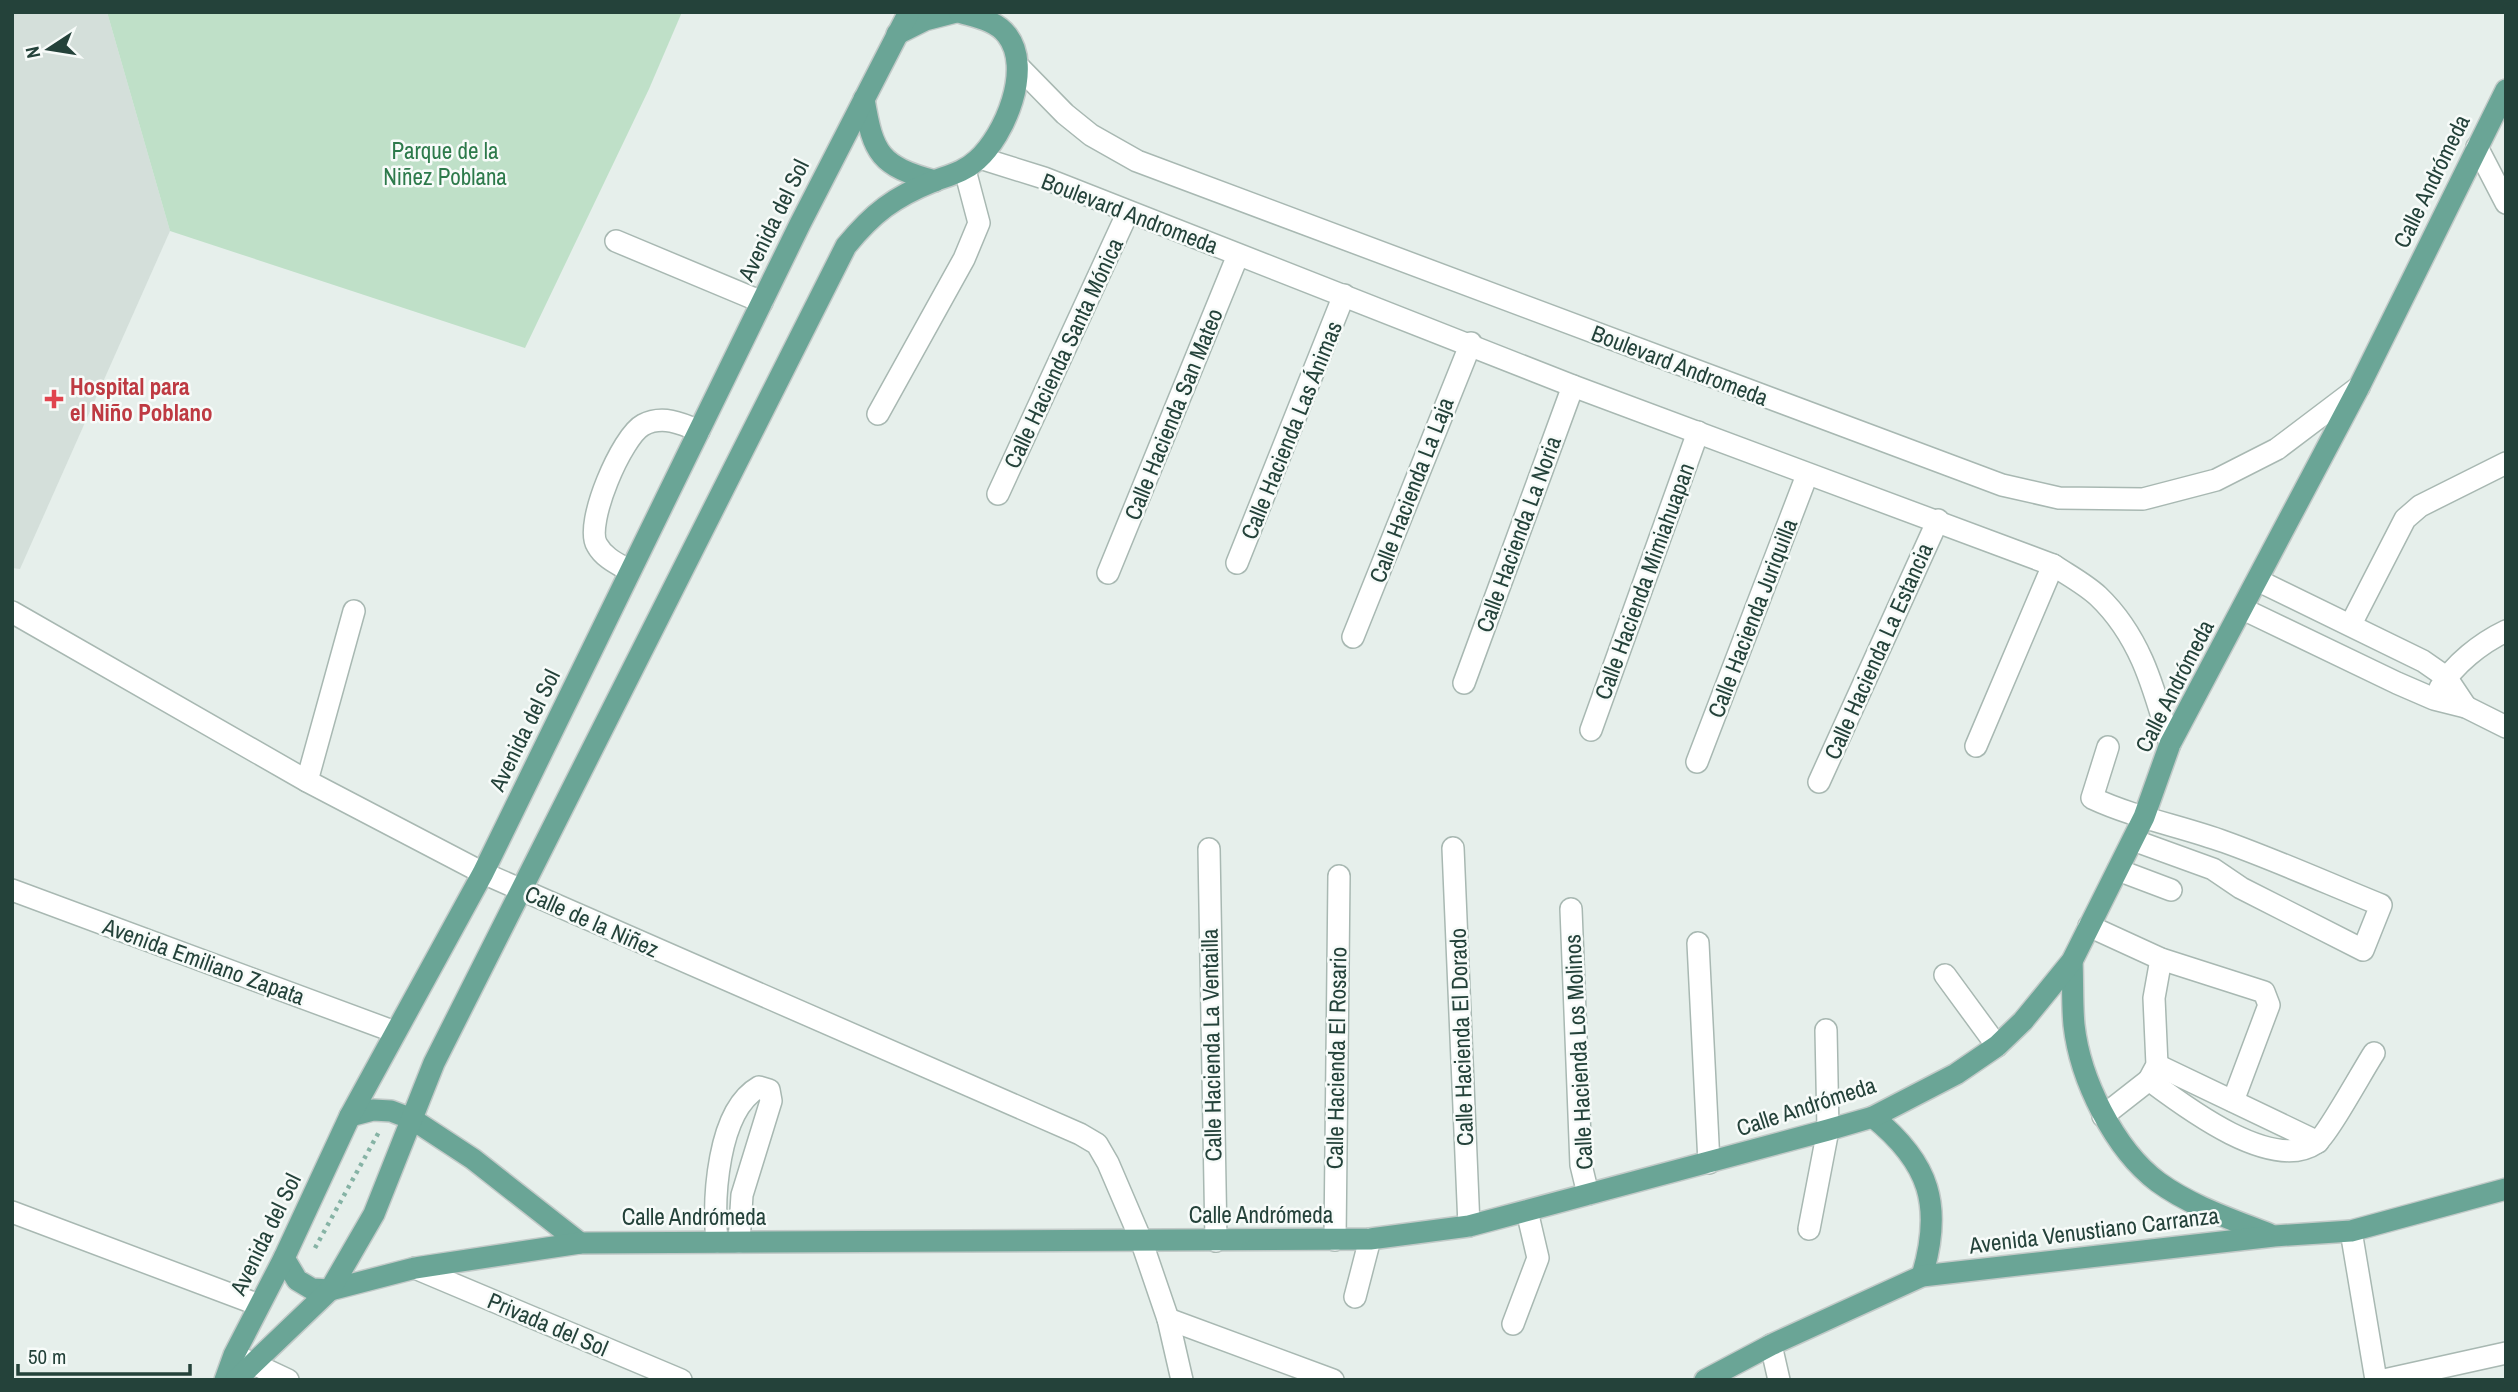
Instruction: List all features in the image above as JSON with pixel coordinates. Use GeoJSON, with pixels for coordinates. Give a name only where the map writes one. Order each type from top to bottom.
{"type":"FeatureCollection","features":[{"type":"Feature","properties":{"kind":"main road"},"geometry":{"type":"LineString","coordinates":[[909,12],[863,99],[868,125],[879,152],[901,172],[934,181]]}},
{"type":"Feature","properties":{"kind":"main road"},"geometry":{"type":"LineString","coordinates":[[897,34],[925,20],[958,12],[987,20],[1007,35]]}},
{"type":"Feature","properties":{"kind":"main road"},"geometry":{"type":"LineString","coordinates":[[236,1380],[255,1365],[330,1290],[374,1214],[434,1063],[846,246],[871,215],[898,197],[972,164],[1012,105],[1019,67],[1007,35],[1005,12]]}},
{"type":"Feature","properties":{"kind":"main road","name":"Calle Andrómeda"},"geometry":{"type":"LineString","coordinates":[[330,1290],[415,1268],[580,1243],[1335,1240],[1370,1239],[1469,1226],[1872,1117],[1956,1074],[1997,1046],[2023,1021],[2072,961],[2144,817],[2171,744],[2359,387],[2506,90]]}},
{"type":"Feature","properties":{"kind":"main road","name":"Avenida del Sol"},"geometry":{"type":"LineString","coordinates":[[225,1380],[234,1355],[284,1258],[351,1116],[483,873],[863,99]]}},
{"type":"Feature","properties":{"kind":"main road"},"geometry":{"type":"LineString","coordinates":[[2072,961],[2074,1028],[2088,1078],[2103,1116],[2114,1135],[2157,1181],[2206,1210],[2274,1236]]}},
{"type":"Feature","properties":{"kind":"main road"},"geometry":{"type":"LineString","coordinates":[[351,1116],[373,1110],[390,1111],[412,1119],[473,1159],[580,1243]]}},
{"type":"Feature","properties":{"kind":"main road"},"geometry":{"type":"LineString","coordinates":[[1872,1117],[1901,1139],[1921,1170],[1932,1205],[1932,1241],[1922,1276]]}},
{"type":"Feature","properties":{"kind":"main road","name":"Avenida Venustiano Carranza"},"geometry":{"type":"LineString","coordinates":[[1705,1380],[1771,1345],[1922,1276],[2274,1236],[2351,1231],[2506,1189]]}},
{"type":"Feature","properties":{"kind":"main road"},"geometry":{"type":"LineString","coordinates":[[284,1258],[297,1280],[312,1289],[330,1290]]}},
{"type":"Feature","properties":{"kind":"street","name":"Boulevard Andromeda"},"geometry":{"type":"LineString","coordinates":[[1019,67],[1065,114],[1090,135],[1137,161],[2002,485],[2059,498],[2143,499],[2216,480],[2277,449],[2359,387]]}},
{"type":"Feature","properties":{"kind":"street"},"geometry":{"type":"LineString","coordinates":[[2477,147],[2506,203]]}},
{"type":"Feature","properties":{"kind":"street","name":"Boulevard Andromeda"},"geometry":{"type":"LineString","coordinates":[[972,164],[1044,178],[1471,343],[1573,386],[2053,565],[2097,595],[2124,626],[2147,664],[2171,744]]}},
{"type":"Feature","properties":{"kind":"street"},"geometry":{"type":"LineString","coordinates":[[878,414],[964,259],[979,223],[972,164]]}},
{"type":"Feature","properties":{"kind":"street","name":"Calle Hacienda Santa Mónica"},"geometry":{"type":"LineString","coordinates":[[998,494],[1128,212]]}},
{"type":"Feature","properties":{"kind":"street"},"geometry":{"type":"LineString","coordinates":[[616,241],[762,302]]}},
{"type":"Feature","properties":{"kind":"street","name":"Calle Hacienda San Mateo"},"geometry":{"type":"LineString","coordinates":[[1108,573],[1238,255]]}},
{"type":"Feature","properties":{"kind":"street","name":"Calle Hacienda Las Ánimas"},"geometry":{"type":"LineString","coordinates":[[1237,563],[1344,296]]}},
{"type":"Feature","properties":{"kind":"street","name":"Calle Hacienda La Laja"},"geometry":{"type":"LineString","coordinates":[[1353,637],[1471,343]]}},
{"type":"Feature","properties":{"kind":"street","name":"Calle Hacienda La Noria"},"geometry":{"type":"LineString","coordinates":[[1464,683],[1573,386]]}},
{"type":"Feature","properties":{"kind":"street"},"geometry":{"type":"LineString","coordinates":[[630,571],[609,559],[596,544],[593,529],[594,514],[630,435],[643,425],[659,420],[677,421],[699,431]]}},
{"type":"Feature","properties":{"kind":"street","name":"Calle Hacienda Mimiahuapan"},"geometry":{"type":"LineString","coordinates":[[1591,730],[1698,432]]}},
{"type":"Feature","properties":{"kind":"street"},"geometry":{"type":"LineString","coordinates":[[2351,624],[2405,519],[2420,506],[2506,463]]}},
{"type":"Feature","properties":{"kind":"street","name":"Calle Hacienda Juriquilla"},"geometry":{"type":"LineString","coordinates":[[1697,762],[1807,475]]}},
{"type":"Feature","properties":{"kind":"street","name":"Calle Hacienda La Estancia"},"geometry":{"type":"LineString","coordinates":[[1819,782],[1938,520]]}},
{"type":"Feature","properties":{"kind":"street"},"geometry":{"type":"LineString","coordinates":[[1976,746],[2053,565]]}},
{"type":"Feature","properties":{"kind":"street"},"geometry":{"type":"LineString","coordinates":[[2259,581],[2423,661],[2446,677],[2466,706]]}},
{"type":"Feature","properties":{"kind":"street"},"geometry":{"type":"LineString","coordinates":[[2243,609],[2434,699],[2466,706],[2506,727]]}},
{"type":"Feature","properties":{"kind":"street"},"geometry":{"type":"LineString","coordinates":[[307,781],[354,611]]}},
{"type":"Feature","properties":{"kind":"street","name":"Calle de la Niñez"},"geometry":{"type":"LineString","coordinates":[[12,612],[307,781],[483,873],[1080,1134],[1097,1144],[1141,1240],[1168,1319],[1182,1380]]}},
{"type":"Feature","properties":{"kind":"street"},"geometry":{"type":"LineString","coordinates":[[2434,699],[2446,677],[2470,654],[2506,631]]}},
{"type":"Feature","properties":{"kind":"street"},"geometry":{"type":"LineString","coordinates":[[2108,747],[2092,798],[2125,813],[2227,842],[2381,905],[2363,950],[2241,888],[2213,869],[2133,839]]}},
{"type":"Feature","properties":{"kind":"street"},"geometry":{"type":"LineString","coordinates":[[2213,869],[2227,842]]}},
{"type":"Feature","properties":{"kind":"street","name":"Calle Hacienda El Dorado"},"geometry":{"type":"LineString","coordinates":[[1453,848],[1469,1226]]}},
{"type":"Feature","properties":{"kind":"street","name":"Calle Hacienda La Ventailla"},"geometry":{"type":"LineString","coordinates":[[1209,849],[1216,1241]]}},
{"type":"Feature","properties":{"kind":"street"},"geometry":{"type":"LineString","coordinates":[[2118,870],[2171,890]]}},
{"type":"Feature","properties":{"kind":"street","name":"Calle Hacienda El Rosario"},"geometry":{"type":"LineString","coordinates":[[1335,1240],[1339,876]]}},
{"type":"Feature","properties":{"kind":"street","name":"Avenida Emiliano Zapata"},"geometry":{"type":"LineString","coordinates":[[12,890],[395,1032]]}},
{"type":"Feature","properties":{"kind":"street","name":"Calle Hacienda Los Molinos"},"geometry":{"type":"LineString","coordinates":[[1571,909],[1581,1165],[1588,1194]]}},
{"type":"Feature","properties":{"kind":"street"},"geometry":{"type":"LineString","coordinates":[[2089,926],[2161,959],[2264,992],[2269,1005],[2233,1101]]}},
{"type":"Feature","properties":{"kind":"street"},"geometry":{"type":"LineString","coordinates":[[1698,943],[1709,1163]]}},
{"type":"Feature","properties":{"kind":"street"},"geometry":{"type":"LineString","coordinates":[[2161,959],[2154,998],[2153,1072],[2204,1120],[2278,1152],[2295,1153],[2318,1142],[2374,1053]]}},
{"type":"Feature","properties":{"kind":"street"},"geometry":{"type":"LineString","coordinates":[[1945,975],[1997,1046]]}},
{"type":"Feature","properties":{"kind":"street"},"geometry":{"type":"LineString","coordinates":[[1808,1229],[1828,1130],[1826,1030]]}},
{"type":"Feature","properties":{"kind":"street"},"geometry":{"type":"LineString","coordinates":[[2153,1072],[2233,1101],[2318,1142]]}},
{"type":"Feature","properties":{"kind":"street"},"geometry":{"type":"LineString","coordinates":[[2103,1116],[2153,1072]]}},
{"type":"Feature","properties":{"kind":"street"},"geometry":{"type":"LineString","coordinates":[[717,1242],[714,1195],[721,1150],[740,1105],[749,1093],[759,1087],[769,1090],[771,1101],[742,1195],[739,1242]]}},
{"type":"Feature","properties":{"kind":"street"},"geometry":{"type":"LineString","coordinates":[[714,1195],[742,1195]]}},
{"type":"Feature","properties":{"kind":"street"},"geometry":{"type":"LineString","coordinates":[[12,1212],[259,1305]]}},
{"type":"Feature","properties":{"kind":"street"},"geometry":{"type":"LineString","coordinates":[[1513,1324],[1538,1258],[1527,1212]]}},
{"type":"Feature","properties":{"kind":"street"},"geometry":{"type":"LineString","coordinates":[[2351,1231],[2376,1380]]}},
{"type":"Feature","properties":{"kind":"street"},"geometry":{"type":"LineString","coordinates":[[1355,1297],[1370,1239]]}},
{"type":"Feature","properties":{"kind":"street","name":"Privada del Sol"},"geometry":{"type":"LineString","coordinates":[[415,1268],[681,1380]]}},
{"type":"Feature","properties":{"kind":"street"},"geometry":{"type":"LineString","coordinates":[[1168,1319],[1333,1380]]}},
{"type":"Feature","properties":{"kind":"street"},"geometry":{"type":"LineString","coordinates":[[1771,1345],[1779,1380]]}},
{"type":"Feature","properties":{"kind":"street"},"geometry":{"type":"LineString","coordinates":[[2384,1380],[2506,1353]]}},
{"type":"Feature","properties":{"kind":"street"},"geometry":{"type":"LineString","coordinates":[[234,1355],[288,1380]]}},
{"type":"Feature","properties":{"kind":"shaded area","name":"Hospital para el Niño Poblano"},"geometry":{"type":"Polygon","coordinates":[[[12,12],[107,12],[170,231],[20,569],[12,568],[12,12]]]}},
{"type":"Feature","properties":{"kind":"green space","name":"Parque de la Niñez Poblana"},"geometry":{"type":"Polygon","coordinates":[[[107,12],[682,12],[649,89],[525,348],[170,231],[107,12]]]}},
{"type":"Feature","properties":{"kind":"place","name":"Hospital para el Niño Poblano"},"geometry":{"type":"Point","coordinates":[54,399]}}]}
